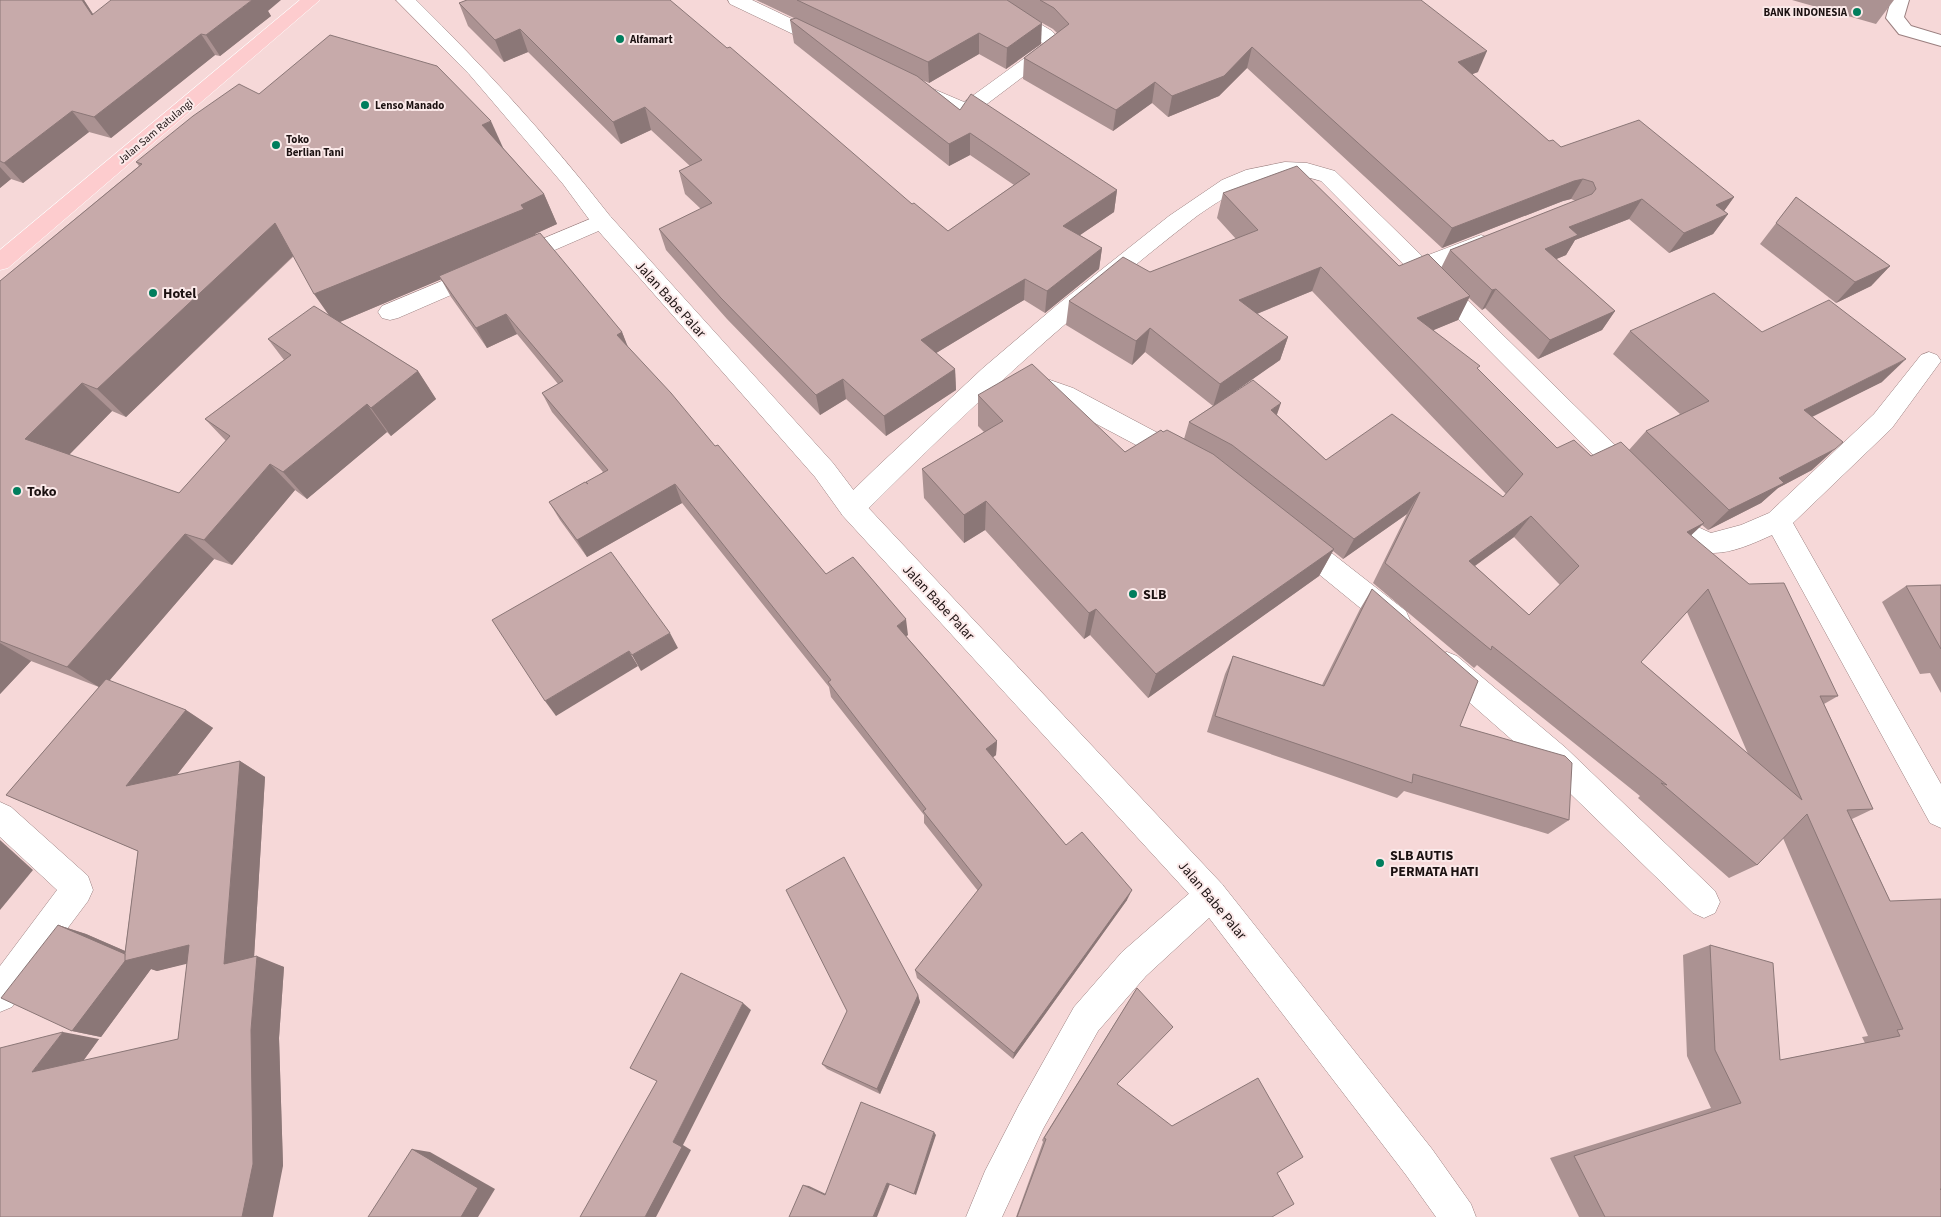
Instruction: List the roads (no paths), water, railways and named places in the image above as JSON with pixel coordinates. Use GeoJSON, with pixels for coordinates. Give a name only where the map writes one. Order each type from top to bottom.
{"type":"FeatureCollection","features":[{"type":"Feature","properties":{"kind":"main road","name":"Jalan Sam Ratulangi"},"geometry":{"type":"LineString","coordinates":[[0,262],[311,0]]}},
{"type":"Feature","properties":{"kind":"street","name":"Jalan Babe Palar"},"geometry":{"type":"LineString","coordinates":[[405,0],[476,70],[570,179],[602,221],[824,470],[852,508],[1211,895],[1419,1162],[1458,1217]]}},
{"type":"Feature","properties":{"kind":"street"},"geometry":{"type":"LineString","coordinates":[[737,0],[838,49]]}},
{"type":"Feature","properties":{"kind":"street"},"geometry":{"type":"LineString","coordinates":[[906,82],[955,107],[968,109],[1055,46],[1045,35],[987,0]]}},
{"type":"Feature","properties":{"kind":"street"},"geometry":{"type":"LineString","coordinates":[[852,508],[947,415],[1090,288],[1189,212],[1242,179],[1270,171],[1304,168],[1328,176],[1699,542],[1711,544],[1746,535],[1778,521],[1883,421],[1929,361]]}},
{"type":"Feature","properties":{"kind":"street"},"geometry":{"type":"LineString","coordinates":[[390,312],[602,221]]}},
{"type":"Feature","properties":{"kind":"street"},"geometry":{"type":"LineString","coordinates":[[1420,267],[1500,236]]}},
{"type":"Feature","properties":{"kind":"street"},"geometry":{"type":"LineString","coordinates":[[998,370],[1064,394],[1205,470]]}},
{"type":"Feature","properties":{"kind":"street"},"geometry":{"type":"LineString","coordinates":[[1778,521],[1941,813]]}},
{"type":"Feature","properties":{"kind":"street"},"geometry":{"type":"LineString","coordinates":[[1277,525],[1421,642],[1555,758],[1704,902]]}},
{"type":"Feature","properties":{"kind":"street"},"geometry":{"type":"LineString","coordinates":[[0,817],[77,887],[76,894],[31,949],[0,994]]}},
{"type":"Feature","properties":{"kind":"street"},"geometry":{"type":"LineString","coordinates":[[984,1217],[1031,1116],[1086,1020],[1134,964],[1211,895]]}},
{"type":"Feature","properties":{"kind":"lane"},"geometry":{"type":"LineString","coordinates":[[1900,0],[1895,18],[1905,30],[1941,41]]}},
{"type":"Feature","properties":{"kind":"place","name":"BANK INDONESIA"},"geometry":{"type":"Point","coordinates":[1857,12]}},
{"type":"Feature","properties":{"kind":"place","name":"Alfamart"},"geometry":{"type":"Point","coordinates":[620,39]}},
{"type":"Feature","properties":{"kind":"place","name":"Lenso Manado"},"geometry":{"type":"Point","coordinates":[365,105]}},
{"type":"Feature","properties":{"kind":"place","name":"Toko Berlian Tani"},"geometry":{"type":"Point","coordinates":[276,145]}},
{"type":"Feature","properties":{"kind":"place","name":"Hotel"},"geometry":{"type":"Point","coordinates":[153,293]}},
{"type":"Feature","properties":{"kind":"place","name":"Toko"},"geometry":{"type":"Point","coordinates":[17,491]}},
{"type":"Feature","properties":{"kind":"place","name":"SLB"},"geometry":{"type":"Point","coordinates":[1133,594]}},
{"type":"Feature","properties":{"kind":"place","name":"SLB AUTIS PERMATA HATI"},"geometry":{"type":"Point","coordinates":[1380,863]}}]}
